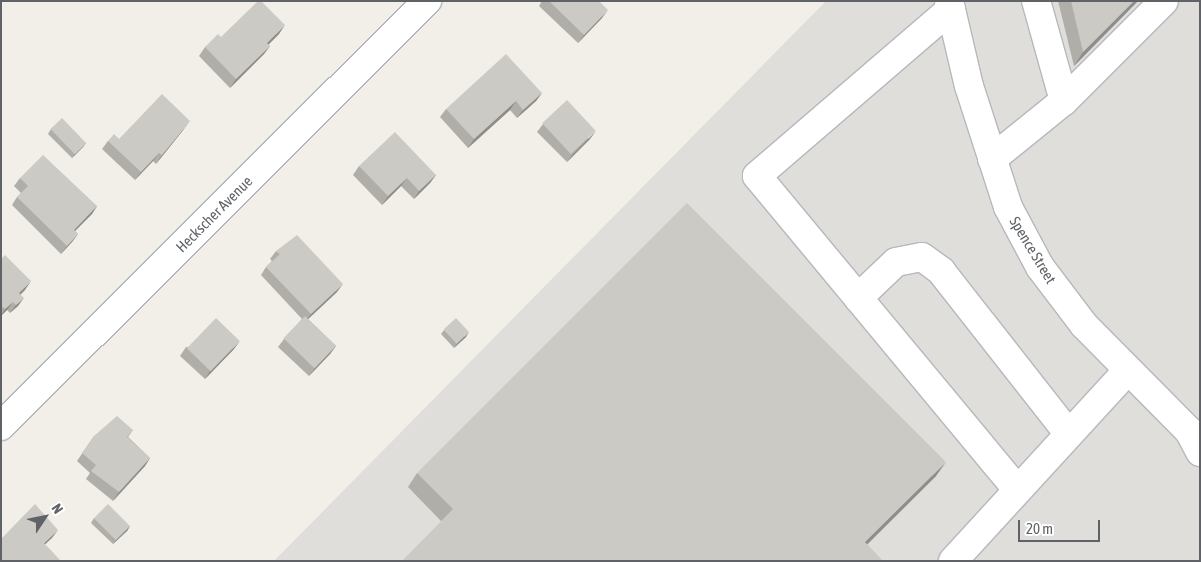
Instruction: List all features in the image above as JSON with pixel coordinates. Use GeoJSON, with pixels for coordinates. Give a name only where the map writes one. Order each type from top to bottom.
{"type":"FeatureCollection","features":[{"type":"Feature","properties":{"kind":"street","name":"Heckscher Avenue"},"geometry":{"type":"LineString","coordinates":[[1,426],[427,1]]}},
{"type":"Feature","properties":{"kind":"street"},"geometry":{"type":"LineString","coordinates":[[1036,1],[1064,101]]}},
{"type":"Feature","properties":{"kind":"street"},"geometry":{"type":"LineString","coordinates":[[992,159],[1064,101],[1164,1]]}},
{"type":"Feature","properties":{"kind":"street"},"geometry":{"type":"LineString","coordinates":[[950,5],[756,176],[1018,490]]}},
{"type":"Feature","properties":{"kind":"street","name":"Spence Street"},"geometry":{"type":"LineString","coordinates":[[950,5],[969,86],[1008,207],[1040,267],[1084,325],[1127,371],[1196,434]]}},
{"type":"Feature","properties":{"kind":"street"},"geometry":{"type":"LineString","coordinates":[[858,298],[896,262],[922,257],[941,271],[1069,434]]}},
{"type":"Feature","properties":{"kind":"street"},"geometry":{"type":"LineString","coordinates":[[953,561],[1127,371]]}},
{"type":"Feature","properties":{"kind":"shaded area"},"geometry":{"type":"Polygon","coordinates":[[[826,1],[1200,1],[1200,561],[274,561],[826,1]]]}},
{"type":"Feature","properties":{"kind":"building"},"geometry":{"type":"Polygon","coordinates":[[[258,1],[261,1],[285,25],[267,43],[270,46],[236,79],[205,47],[218,34],[221,37],[258,1]]]}},
{"type":"Feature","properties":{"kind":"building"},"geometry":{"type":"Polygon","coordinates":[[[549,1],[599,1],[608,10],[584,35],[549,1]]]}},
{"type":"Feature","properties":{"kind":"building"},"geometry":{"type":"Polygon","coordinates":[[[1071,1],[1134,1],[1083,52],[1071,1]]]}},
{"type":"Feature","properties":{"kind":"building"},"geometry":{"type":"Polygon","coordinates":[[[506,54],[542,93],[523,110],[516,101],[474,139],[446,109],[506,54]]]}},
{"type":"Feature","properties":{"kind":"building"},"geometry":{"type":"Polygon","coordinates":[[[162,94],[190,121],[162,155],[159,153],[141,172],[108,141],[114,134],[119,139],[162,94]]]}},
{"type":"Feature","properties":{"kind":"building"},"geometry":{"type":"Polygon","coordinates":[[[567,100],[596,131],[571,154],[542,123],[567,100]]]}},
{"type":"Feature","properties":{"kind":"building"},"geometry":{"type":"Polygon","coordinates":[[[62,118],[86,143],[75,154],[50,129],[62,118]]]}},
{"type":"Feature","properties":{"kind":"building"},"geometry":{"type":"Polygon","coordinates":[[[395,132],[436,175],[419,191],[407,178],[388,196],[359,166],[395,132]]]}},
{"type":"Feature","properties":{"kind":"building"},"geometry":{"type":"Polygon","coordinates":[[[43,155],[97,206],[74,230],[78,234],[67,246],[17,197],[28,186],[20,178],[43,155]]]}},
{"type":"Feature","properties":{"kind":"building"},"geometry":{"type":"Polygon","coordinates":[[[687,203],[946,462],[865,542],[883,561],[402,561],[453,509],[417,473],[687,203]]]}},
{"type":"Feature","properties":{"kind":"building"},"geometry":{"type":"Polygon","coordinates":[[[297,235],[343,284],[311,314],[266,267],[280,254],[276,251],[297,235]]]}},
{"type":"Feature","properties":{"kind":"building"},"geometry":{"type":"Polygon","coordinates":[[[5,255],[31,281],[19,293],[24,298],[16,305],[13,302],[5,309],[1,306],[1,259],[5,255]]]}},
{"type":"Feature","properties":{"kind":"building"},"geometry":{"type":"Polygon","coordinates":[[[305,316],[336,346],[314,368],[283,338],[305,316]]]}},
{"type":"Feature","properties":{"kind":"building"},"geometry":{"type":"Polygon","coordinates":[[[216,318],[240,341],[211,371],[187,348],[216,318]]]}},
{"type":"Feature","properties":{"kind":"building"},"geometry":{"type":"Polygon","coordinates":[[[456,318],[469,332],[457,343],[444,330],[456,318]]]}},
{"type":"Feature","properties":{"kind":"building"},"geometry":{"type":"Polygon","coordinates":[[[117,416],[133,430],[127,437],[150,458],[119,492],[91,471],[96,465],[82,453],[94,436],[117,416]]]}},
{"type":"Feature","properties":{"kind":"building"},"geometry":{"type":"Polygon","coordinates":[[[35,504],[58,530],[44,543],[61,561],[1,561],[1,539],[35,504]]]}},
{"type":"Feature","properties":{"kind":"building"},"geometry":{"type":"Polygon","coordinates":[[[108,504],[130,526],[116,540],[94,518],[108,504]]]}}]}
